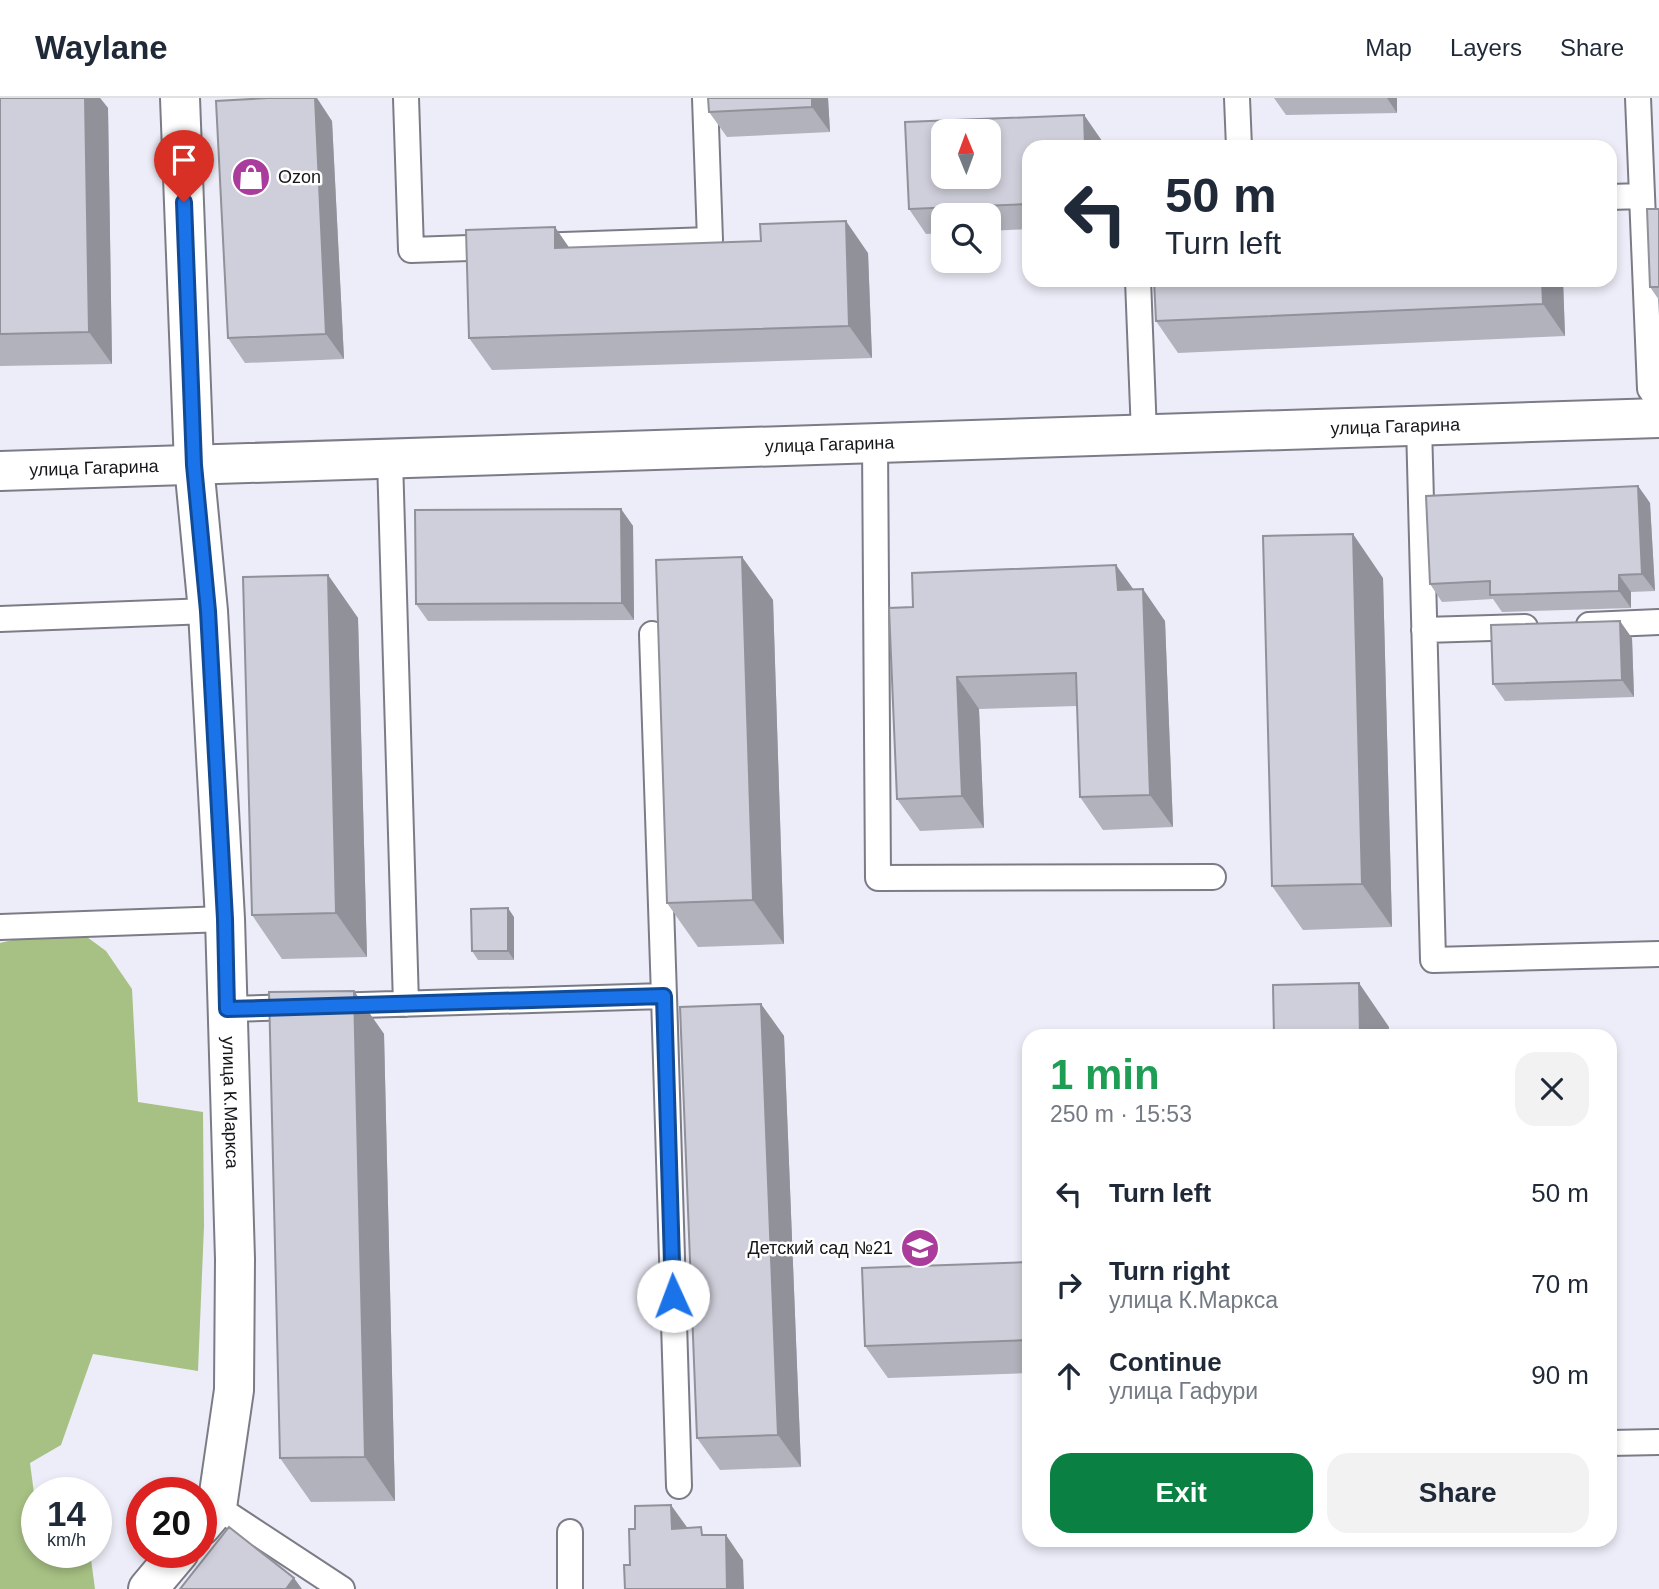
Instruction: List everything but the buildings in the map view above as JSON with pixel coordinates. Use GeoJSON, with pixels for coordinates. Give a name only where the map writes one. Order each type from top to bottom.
{"type":"FeatureCollection","features":[{"type":"Feature","properties":{"kind":"street","name":"улица К.Маркса"},"geometry":{"type":"LineString","coordinates":[[180,98],[194,465],[208,611],[225,919],[235,1259],[233,1390],[217,1477]]}},
{"type":"Feature","properties":{"kind":"street","name":"улица Гагарина"},"geometry":{"type":"LineString","coordinates":[[0,471],[1659,418]]}},
{"type":"Feature","properties":{"kind":"street"},"geometry":{"type":"LineString","coordinates":[[148,1589],[166,1568]]}},
{"type":"Feature","properties":{"kind":"lane"},"geometry":{"type":"LineString","coordinates":[[406,98],[411,250],[710,240],[705,98]]}},
{"type":"Feature","properties":{"kind":"lane"},"geometry":{"type":"LineString","coordinates":[[1237,98],[1239,140]]}},
{"type":"Feature","properties":{"kind":"lane"},"geometry":{"type":"LineString","coordinates":[[1638,98],[1650,388],[1659,402]]}},
{"type":"Feature","properties":{"kind":"lane"},"geometry":{"type":"LineString","coordinates":[[1617,197],[1642,196]]}},
{"type":"Feature","properties":{"kind":"lane"},"geometry":{"type":"LineString","coordinates":[[1138,287],[1144,434]]}},
{"type":"Feature","properties":{"kind":"lane"},"geometry":{"type":"LineString","coordinates":[[1419,425],[1433,960],[1659,954]]}},
{"type":"Feature","properties":{"kind":"lane"},"geometry":{"type":"LineString","coordinates":[[875,443],[878,878],[1213,877]]}},
{"type":"Feature","properties":{"kind":"lane"},"geometry":{"type":"LineString","coordinates":[[390,459],[405,1004]]}},
{"type":"Feature","properties":{"kind":"lane"},"geometry":{"type":"LineString","coordinates":[[0,618],[208,611]]}},
{"type":"Feature","properties":{"kind":"lane"},"geometry":{"type":"LineString","coordinates":[[1424,630],[1659,622]]}},
{"type":"Feature","properties":{"kind":"lane"},"geometry":{"type":"LineString","coordinates":[[653,634],[679,1486]]}},
{"type":"Feature","properties":{"kind":"lane"},"geometry":{"type":"LineString","coordinates":[[0,927],[225,919]]}},
{"type":"Feature","properties":{"kind":"lane"},"geometry":{"type":"LineString","coordinates":[[227,1009],[664,996]]}},
{"type":"Feature","properties":{"kind":"lane"},"geometry":{"type":"LineString","coordinates":[[1617,1443],[1659,1442]]}},
{"type":"Feature","properties":{"kind":"lane"},"geometry":{"type":"LineString","coordinates":[[217,1521],[342,1589]]}},
{"type":"Feature","properties":{"kind":"lane"},"geometry":{"type":"LineString","coordinates":[[570,1532],[570,1589]]}},
{"type":"Feature","properties":{"kind":"green space"},"geometry":{"type":"Polygon","coordinates":[[[57,915],[106,951],[132,989],[138,1102],[203,1112],[204,1226],[198,1371],[93,1354],[61,1445],[30,1463],[32,1477],[21,1477],[21,1568],[92,1568],[95,1589],[0,1589],[0,943],[29,936],[57,915]]]}},
{"type":"Feature","properties":{"kind":"place","name":"Ozon"},"geometry":{"type":"Point","coordinates":[251,177]}},
{"type":"Feature","properties":{"kind":"place","name":"Детский cад №21"},"geometry":{"type":"Point","coordinates":[920,1248]}},
{"type":"Feature","properties":{"kind":"route"},"geometry":{"type":"LineString","coordinates":[[184,202],[194,465],[208,611],[225,919],[227,1009],[664,996],[673,1296]]}}]}
